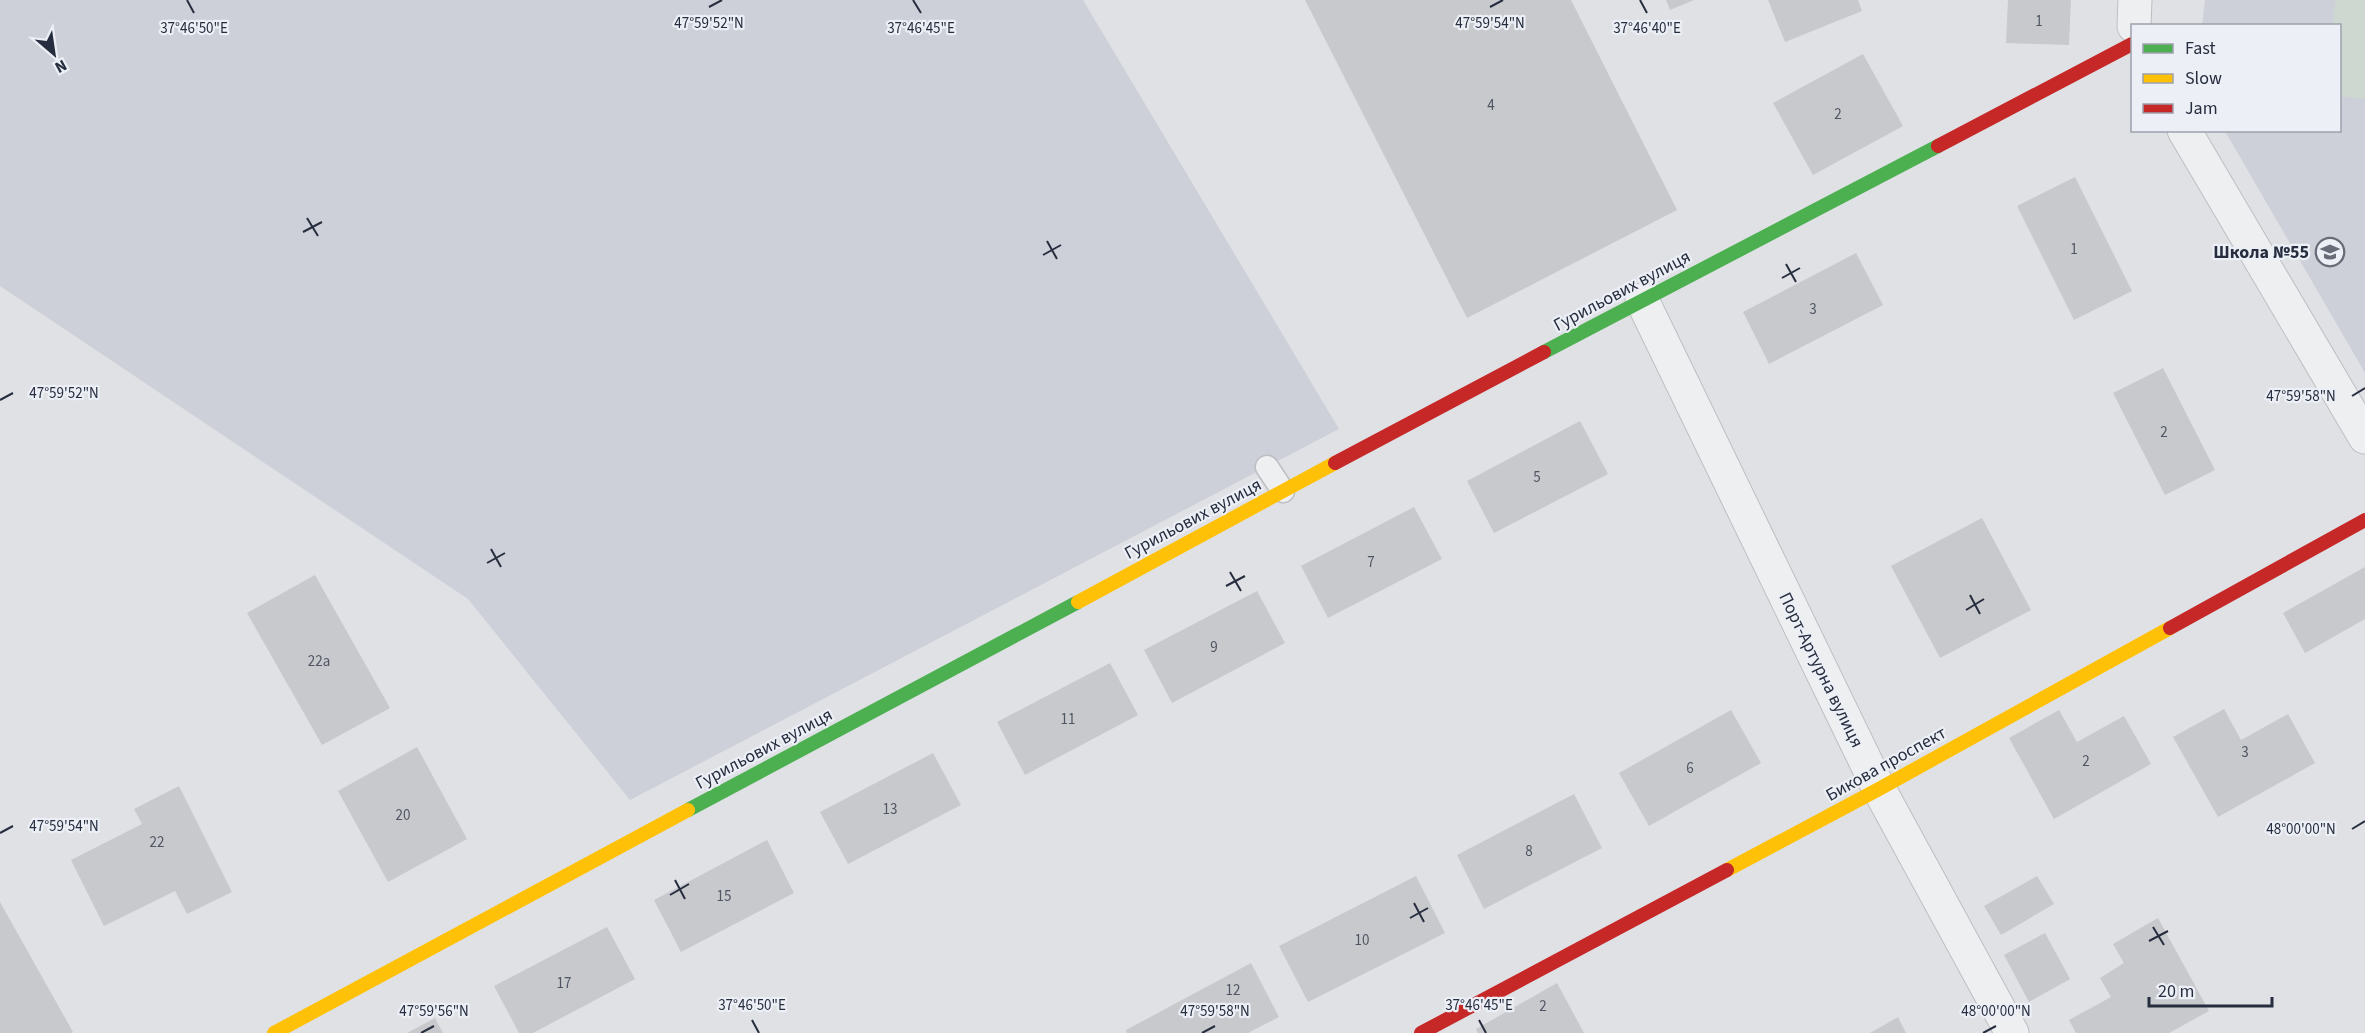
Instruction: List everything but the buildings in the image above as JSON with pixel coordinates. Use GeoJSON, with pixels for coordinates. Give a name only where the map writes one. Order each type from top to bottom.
{"type":"FeatureCollection","features":[{"type":"Feature","properties":{"kind":"street"},"geometry":{"type":"LineString","coordinates":[[2134,24],[2135,0]]}},
{"type":"Feature","properties":{"kind":"street","name":"Гурильових вулиця"},"geometry":{"type":"LineString","coordinates":[[274,1033],[1642,300],[2131,45]]}},
{"type":"Feature","properties":{"kind":"street"},"geometry":{"type":"LineString","coordinates":[[2185,132],[2365,437]]}},
{"type":"Feature","properties":{"kind":"street","name":"Порт-Артурна вулиця"},"geometry":{"type":"LineString","coordinates":[[1642,300],[1879,789],[2012,1033]]}},
{"type":"Feature","properties":{"kind":"street","name":"Бикова проспект"},"geometry":{"type":"LineString","coordinates":[[1421,1033],[1879,789],[2365,520]]}},
{"type":"Feature","properties":{"kind":"lane"},"geometry":{"type":"LineString","coordinates":[[1267,467],[1283,491]]}},
{"type":"Feature","properties":{"kind":"shaded area"},"geometry":{"type":"Polygon","coordinates":[[[0,0],[1083,0],[1339,429],[630,800],[468,599],[0,286],[0,0]]]}},
{"type":"Feature","properties":{"kind":"shaded area","name":"Школа №55"},"geometry":{"type":"Polygon","coordinates":[[[2205,0],[2365,0],[2365,373],[2226,132],[2341,132],[2341,24],[2202,24],[2205,0]]]}},
{"type":"Feature","properties":{"kind":"shaded area"},"geometry":{"type":"Polygon","coordinates":[[[2336,0],[2365,0],[2365,99],[2341,96],[2341,24],[2332,24],[2336,0]]]}},
{"type":"Feature","properties":{"kind":"traffic: fast"},"geometry":{"type":"LineString","coordinates":[[1544,352],[1938,146]]}},
{"type":"Feature","properties":{"kind":"traffic: fast"},"geometry":{"type":"LineString","coordinates":[[688,810],[1078,602]]}},
{"type":"Feature","properties":{"kind":"traffic: slow"},"geometry":{"type":"LineString","coordinates":[[1078,602],[1335,463]]}},
{"type":"Feature","properties":{"kind":"traffic: slow"},"geometry":{"type":"LineString","coordinates":[[1727,870],[2170,628]]}},
{"type":"Feature","properties":{"kind":"traffic: slow"},"geometry":{"type":"LineString","coordinates":[[274,1033],[688,810]]}},
{"type":"Feature","properties":{"kind":"traffic: jam"},"geometry":{"type":"LineString","coordinates":[[1938,146],[2131,45]]}},
{"type":"Feature","properties":{"kind":"traffic: jam"},"geometry":{"type":"LineString","coordinates":[[1335,463],[1544,352]]}},
{"type":"Feature","properties":{"kind":"traffic: jam"},"geometry":{"type":"LineString","coordinates":[[2170,628],[2365,520]]}},
{"type":"Feature","properties":{"kind":"traffic: jam"},"geometry":{"type":"LineString","coordinates":[[1421,1033],[1727,870]]}},
{"type":"Feature","properties":{"kind":"place","name":"Школа №55"},"geometry":{"type":"Point","coordinates":[2330,252]}}]}
